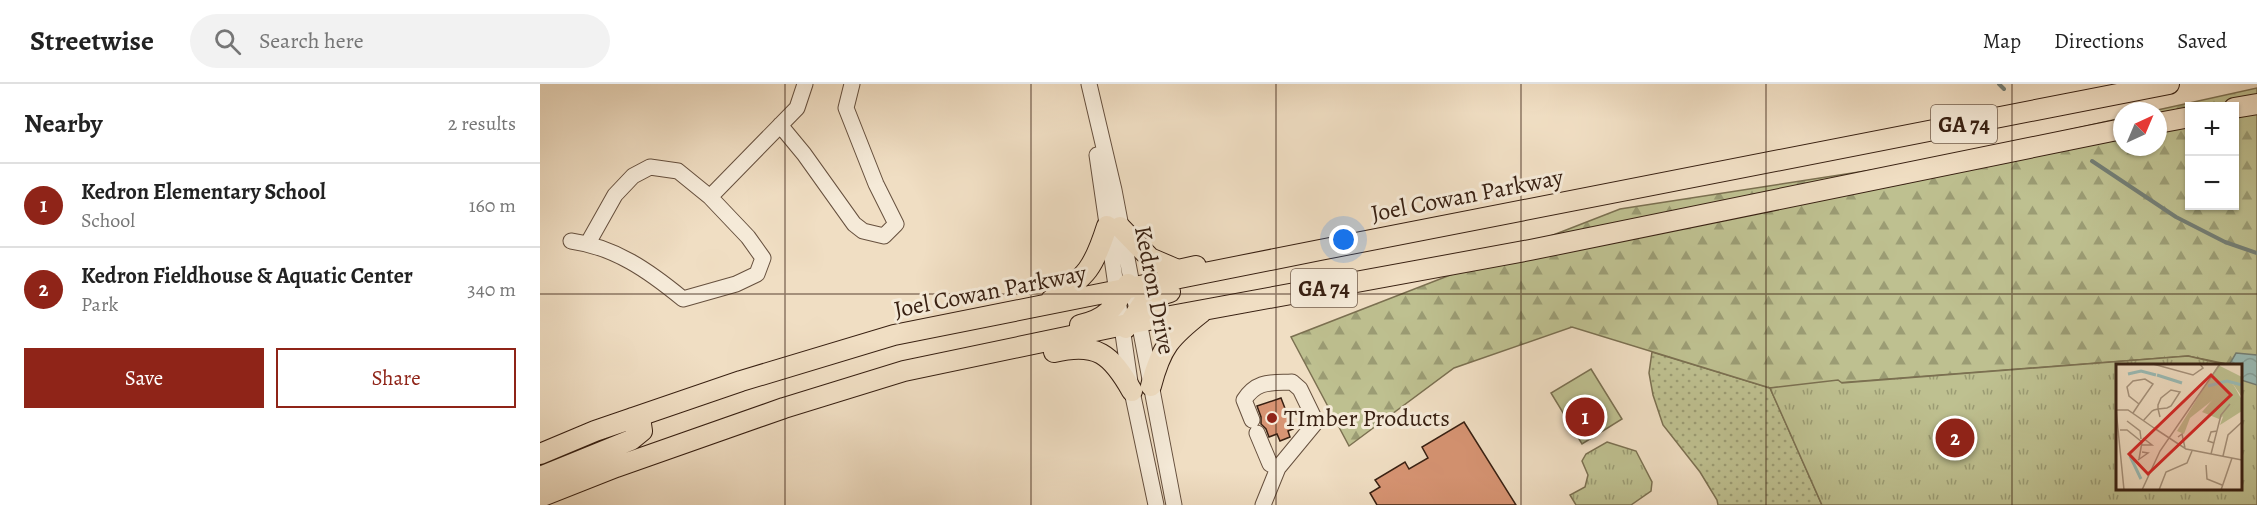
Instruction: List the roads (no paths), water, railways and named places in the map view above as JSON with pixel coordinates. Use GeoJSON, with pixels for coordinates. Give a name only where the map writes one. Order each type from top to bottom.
{"type":"FeatureCollection","features":[{"type":"Feature","properties":{"kind":"main road","name":"Joel Cowan Parkway"},"geometry":{"type":"LineString","coordinates":[[540,454],[595,431],[741,381],[894,335],[2169,84]]}},
{"type":"Feature","properties":{"kind":"main road"},"geometry":{"type":"LineString","coordinates":[[2239,107],[2257,104]]}},
{"type":"Feature","properties":{"kind":"main road"},"geometry":{"type":"LineString","coordinates":[[2167,121],[2185,118]]}},
{"type":"Feature","properties":{"kind":"main road","name":"GA 74"},"geometry":{"type":"LineString","coordinates":[[540,497],[615,467],[784,408],[904,371],[1129,324],[1530,250],[2113,131]]}},
{"type":"Feature","properties":{"kind":"main road"},"geometry":{"type":"LineString","coordinates":[[1042,307],[1076,285],[1090,269],[1114,227],[1150,258],[1178,270],[1283,249],[1320,250]]}},
{"type":"Feature","properties":{"kind":"main road"},"geometry":{"type":"LineString","coordinates":[[1129,324],[1145,300],[1163,293],[1280,270],[1311,261],[1345,245]]}},
{"type":"Feature","properties":{"kind":"main road"},"geometry":{"type":"LineString","coordinates":[[904,371],[930,358],[1094,322],[1111,311],[1124,290]]}},
{"type":"Feature","properties":{"kind":"main road"},"geometry":{"type":"LineString","coordinates":[[904,371],[941,375],[1073,348],[1094,350],[1112,360],[1141,388],[1168,341],[1205,310]]}},
{"type":"Feature","properties":{"kind":"main road"},"geometry":{"type":"LineString","coordinates":[[540,477],[631,441],[642,431],[641,424],[632,418]]}},
{"type":"Feature","properties":{"kind":"street"},"geometry":{"type":"LineString","coordinates":[[710,197],[797,108],[805,84]]}},
{"type":"Feature","properties":{"kind":"street"},"geometry":{"type":"LineString","coordinates":[[780,125],[804,154],[854,224],[863,231],[884,236],[896,224],[876,184],[846,108],[852,84]]}},
{"type":"Feature","properties":{"kind":"street","name":"Kedron Drive"},"geometry":{"type":"LineString","coordinates":[[1088,84],[1141,388],[1156,505]]}},
{"type":"Feature","properties":{"kind":"street"},"geometry":{"type":"LineString","coordinates":[[571,240],[613,252],[639,265],[683,299],[736,284],[757,274],[763,258],[748,237],[710,197],[678,171],[650,167],[633,176],[615,195],[588,243]]}},
{"type":"Feature","properties":{"kind":"street"},"geometry":{"type":"LineString","coordinates":[[1263,505],[1278,468],[1316,422],[1300,389],[1292,382],[1252,388],[1245,400],[1270,464],[1278,468]]}},
{"type":"Feature","properties":{"kind":"street","name":"Kedron Drive"},"geometry":{"type":"LineString","coordinates":[[1141,388],[1174,505]]}},
{"type":"Feature","properties":{"kind":"water"},"geometry":{"type":"Polygon","coordinates":[[[2236,353],[2257,355],[2257,385],[2242,380],[2242,364],[2230,364],[2236,353]]]}},
{"type":"Feature","properties":{"kind":"waterway"},"geometry":{"type":"LineString","coordinates":[[1999,84],[2004,89]]}},
{"type":"Feature","properties":{"kind":"waterway"},"geometry":{"type":"LineString","coordinates":[[2092,161],[2176,217],[2225,242],[2257,253]]}},
{"type":"Feature","properties":{"kind":"place","name":"Kedron Elementary School"},"geometry":{"type":"Point","coordinates":[1585,417]}},
{"type":"Feature","properties":{"kind":"place","name":"TImber Products"},"geometry":{"type":"Point","coordinates":[1272,418]}},
{"type":"Feature","properties":{"kind":"place","name":"Kedron Fieldhouse & Aquatic Center"},"geometry":{"type":"Point","coordinates":[1955,438]}}]}
